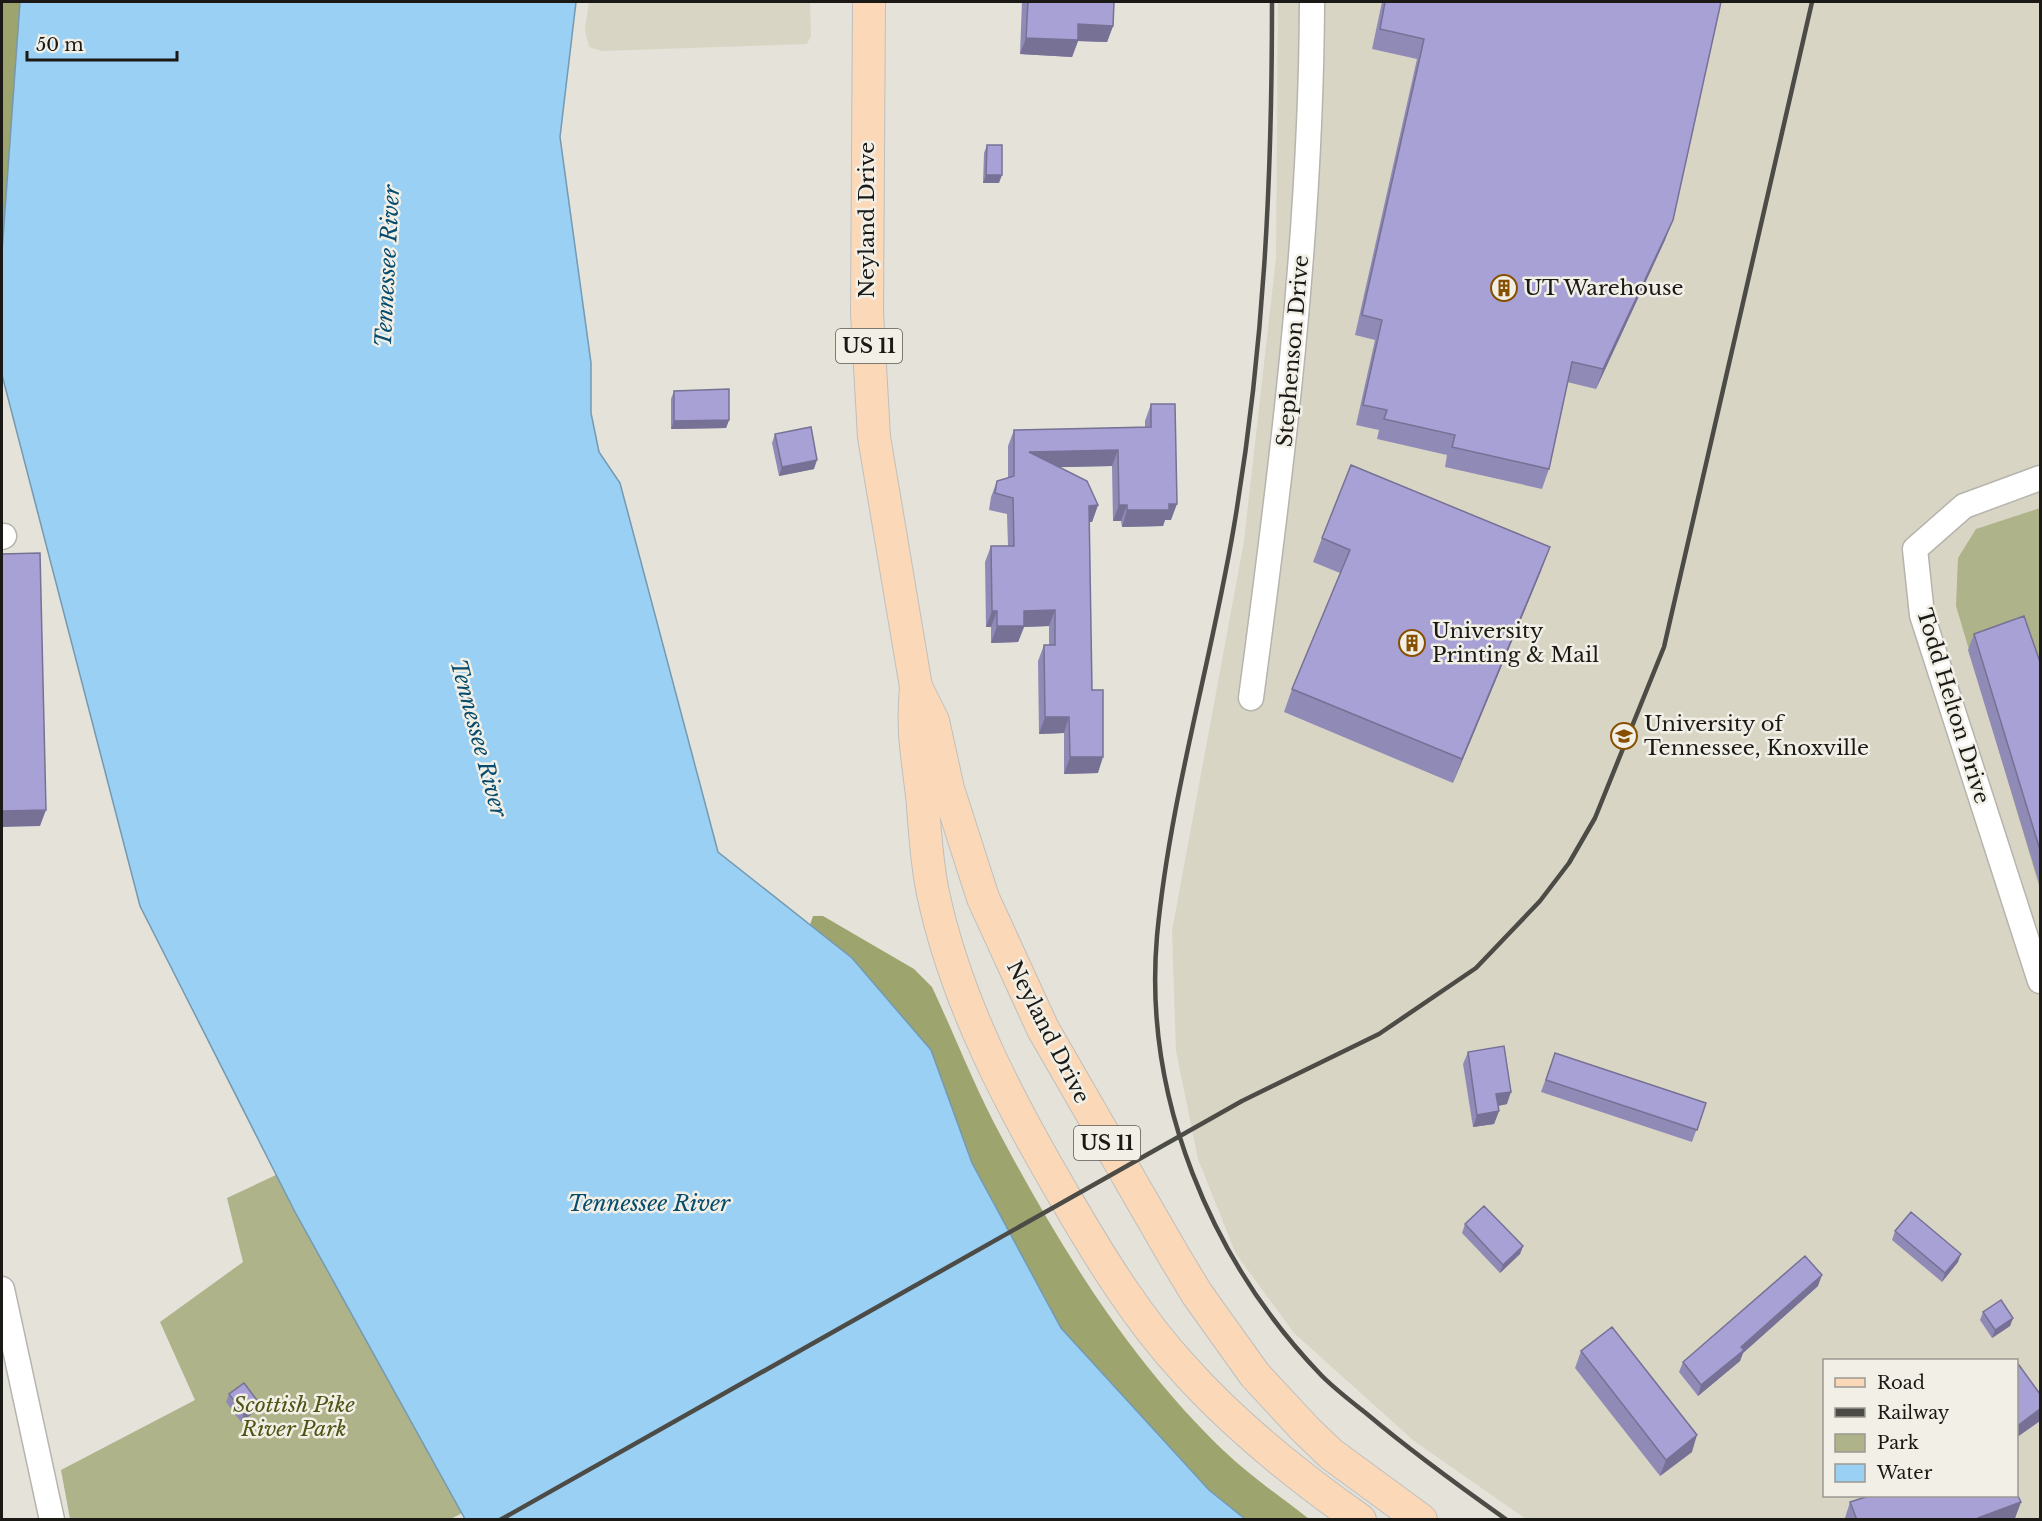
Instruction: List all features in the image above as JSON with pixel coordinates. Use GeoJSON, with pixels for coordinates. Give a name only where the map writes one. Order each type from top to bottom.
{"type":"FeatureCollection","features":[{"type":"Feature","properties":{"kind":"main road","name":"Neyland Drive"},"geometry":{"type":"LineString","coordinates":[[869,2],[867,313],[874,437],[916,687],[912,723],[933,891],[944,933],[974,1021],[1017,1111],[1095,1249],[1118,1285],[1183,1369],[1276,1458],[1360,1520]]}},
{"type":"Feature","properties":{"kind":"main road","name":"Neyland Drive"},"geometry":{"type":"LineString","coordinates":[[916,687],[933,721],[954,811],[988,908],[1043,1029],[1197,1294],[1255,1375],[1306,1430],[1331,1454],[1421,1520]]}},
{"type":"Feature","properties":{"kind":"street","name":"Stephenson Drive"},"geometry":{"type":"LineString","coordinates":[[1251,698],[1286,433],[1307,190],[1312,2]]}},
{"type":"Feature","properties":{"kind":"street","name":"Todd Helton Drive"},"geometry":{"type":"LineString","coordinates":[[2038,974],[1922,615],[1915,549],[1964,506],[2040,478]]}},
{"type":"Feature","properties":{"kind":"street"},"geometry":{"type":"LineString","coordinates":[[2,1289],[52,1520]]}},
{"type":"Feature","properties":{"kind":"shaded area"},"geometry":{"type":"Polygon","coordinates":[[[589,2],[810,2],[811,36],[807,44],[602,51],[589,47],[585,30],[589,2]]]}},
{"type":"Feature","properties":{"kind":"shaded area","name":"University of Tennessee, Knoxville"},"geometry":{"type":"Polygon","coordinates":[[[1278,2],[2040,2],[2040,1519],[1526,1519],[1414,1441],[1294,1333],[1236,1254],[1198,1159],[1176,1051],[1172,931],[1244,541],[1276,258],[1278,2]]]}},
{"type":"Feature","properties":{"kind":"green space"},"geometry":{"type":"Polygon","coordinates":[[[2,2],[20,2],[2,252],[2,2]]]}},
{"type":"Feature","properties":{"kind":"green space"},"geometry":{"type":"Polygon","coordinates":[[[2040,508],[2040,889],[1956,606],[1958,558],[1976,529],[2040,508]]]}},
{"type":"Feature","properties":{"kind":"green space"},"geometry":{"type":"Polygon","coordinates":[[[813,916],[823,916],[914,969],[932,987],[974,1081],[1024,1178],[1073,1262],[1128,1342],[1190,1417],[1224,1451],[1309,1519],[1245,1519],[1209,1490],[1061,1328],[972,1163],[931,1050],[852,958],[810,925],[813,916]]]}},
{"type":"Feature","properties":{"kind":"green space","name":"Scottish Pike River Park"},"geometry":{"type":"Polygon","coordinates":[[[276,1175],[462,1513],[449,1520],[70,1519],[61,1470],[195,1400],[160,1322],[243,1262],[227,1198],[276,1175]]]}},
{"type":"Feature","properties":{"kind":"water","name":"Tennessee River"},"geometry":{"type":"Polygon","coordinates":[[[20,2],[576,2],[560,137],[591,363],[591,413],[599,452],[620,483],[718,852],[852,958],[931,1050],[972,1163],[1061,1328],[1209,1490],[1245,1519],[465,1519],[295,1212],[140,906],[2,375],[2,252],[20,2]]]}},
{"type":"Feature","properties":{"kind":"building"},"geometry":{"type":"Polygon","coordinates":[[[1028,2],[1114,2],[1113,26],[1078,24],[1078,40],[1026,38],[1028,2]]]}},
{"type":"Feature","properties":{"kind":"building"},"geometry":{"type":"Polygon","coordinates":[[[1385,2],[1721,2],[1673,220],[1603,369],[1572,362],[1549,469],[1452,447],[1455,435],[1384,419],[1387,410],[1363,405],[1382,320],[1362,315],[1424,39],[1380,29],[1385,2]]]}},
{"type":"Feature","properties":{"kind":"building"},"geometry":{"type":"Polygon","coordinates":[[[987,145],[1002,145],[1002,175],[986,175],[987,145]]]}},
{"type":"Feature","properties":{"kind":"building"},"geometry":{"type":"Polygon","coordinates":[[[729,389],[729,420],[674,421],[674,391],[729,389]]]}},
{"type":"Feature","properties":{"kind":"building"},"geometry":{"type":"Polygon","coordinates":[[[1151,404],[1175,404],[1177,504],[1169,504],[1169,510],[1127,510],[1127,505],[1119,505],[1118,450],[1029,452],[1087,481],[1098,505],[1089,506],[1092,690],[1103,690],[1103,757],[1070,757],[1069,717],[1045,717],[1044,645],[1055,645],[1055,610],[1024,611],[1024,626],[997,626],[997,611],[992,611],[991,546],[1014,546],[1013,498],[995,493],[997,481],[1014,476],[1014,430],[1151,427],[1151,404]]]}},
{"type":"Feature","properties":{"kind":"building"},"geometry":{"type":"Polygon","coordinates":[[[811,427],[817,460],[782,467],[775,434],[811,427]]]}},
{"type":"Feature","properties":{"kind":"building","name":"University Printing & Mail"},"geometry":{"type":"Polygon","coordinates":[[[1351,465],[1550,547],[1462,759],[1292,689],[1350,550],[1322,538],[1351,465]]]}},
{"type":"Feature","properties":{"kind":"building"},"geometry":{"type":"Polygon","coordinates":[[[40,553],[46,810],[2,811],[2,554],[40,553]]]}},
{"type":"Feature","properties":{"kind":"building"},"geometry":{"type":"Polygon","coordinates":[[[2024,616],[2040,662],[2040,850],[1974,634],[2024,616]]]}},
{"type":"Feature","properties":{"kind":"building"},"geometry":{"type":"Polygon","coordinates":[[[1504,1046],[1511,1092],[1496,1094],[1499,1111],[1477,1115],[1468,1052],[1504,1046]]]}},
{"type":"Feature","properties":{"kind":"building"},"geometry":{"type":"Polygon","coordinates":[[[1555,1053],[1706,1103],[1697,1130],[1546,1080],[1555,1053]]]}},
{"type":"Feature","properties":{"kind":"building"},"geometry":{"type":"Polygon","coordinates":[[[1484,1206],[1523,1246],[1503,1265],[1465,1224],[1484,1206]]]}},
{"type":"Feature","properties":{"kind":"building"},"geometry":{"type":"Polygon","coordinates":[[[1911,1212],[1961,1254],[1945,1273],[1895,1231],[1911,1212]]]}},
{"type":"Feature","properties":{"kind":"building"},"geometry":{"type":"Polygon","coordinates":[[[1805,1256],[1822,1275],[1741,1347],[1744,1350],[1701,1385],[1683,1362],[1805,1256]]]}},
{"type":"Feature","properties":{"kind":"building"},"geometry":{"type":"Polygon","coordinates":[[[2001,1300],[2013,1318],[1995,1330],[1983,1312],[2001,1300]]]}},
{"type":"Feature","properties":{"kind":"building"},"geometry":{"type":"Polygon","coordinates":[[[1612,1327],[1697,1435],[1666,1460],[1581,1351],[1612,1327]]]}},
{"type":"Feature","properties":{"kind":"building"},"geometry":{"type":"Polygon","coordinates":[[[2018,1364],[2040,1394],[2040,1409],[2018,1426],[2018,1364]]]}},
{"type":"Feature","properties":{"kind":"building"},"geometry":{"type":"Polygon","coordinates":[[[244,1383],[259,1403],[244,1414],[229,1394],[244,1383]]]}},
{"type":"Feature","properties":{"kind":"building"},"geometry":{"type":"Polygon","coordinates":[[[2018,1496],[2021,1502],[1978,1518],[1979,1520],[1857,1520],[1850,1502],[1866,1497],[2018,1496]]]}},
{"type":"Feature","properties":{"kind":"railway"},"geometry":{"type":"LineString","coordinates":[[1272,2],[1268,200],[1253,395],[1225,577],[1181,782],[1163,884],[1157,936],[1156,997],[1161,1057],[1174,1116],[1193,1174],[1217,1229],[1247,1282],[1282,1331],[1338,1391],[1453,1482],[1507,1520]]}},
{"type":"Feature","properties":{"kind":"railway"},"geometry":{"type":"LineString","coordinates":[[500,1520],[1242,1101],[1379,1034],[1476,968],[1540,901],[1569,863],[1595,818],[1664,647],[1812,2]]}},
{"type":"Feature","properties":{"kind":"place","name":"UT Warehouse"},"geometry":{"type":"Point","coordinates":[1504,288]}},
{"type":"Feature","properties":{"kind":"place","name":"University Printing & Mail"},"geometry":{"type":"Point","coordinates":[1412,643]}},
{"type":"Feature","properties":{"kind":"place","name":"University of Tennessee, Knoxville"},"geometry":{"type":"Point","coordinates":[1624,736]}}]}
